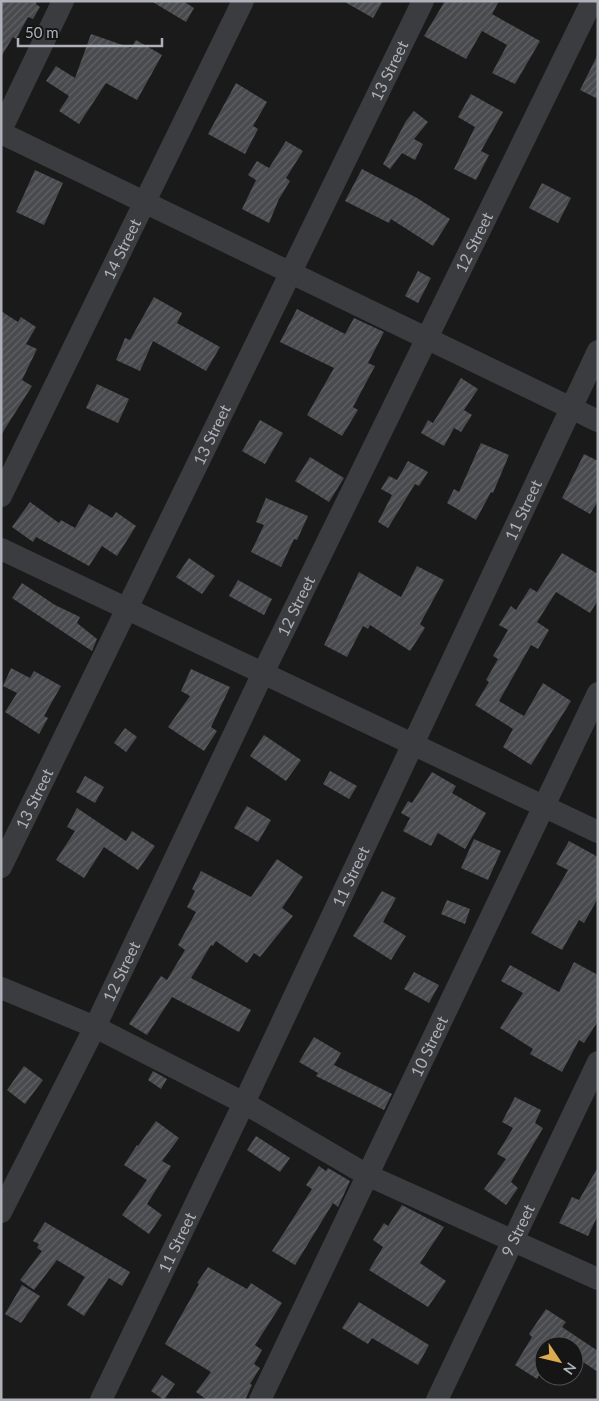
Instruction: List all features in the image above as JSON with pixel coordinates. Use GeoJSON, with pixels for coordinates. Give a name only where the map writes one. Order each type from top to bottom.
{"type":"FeatureCollection","features":[{"type":"Feature","properties":{"kind":"street"},"geometry":{"type":"LineString","coordinates":[[63,1],[1,132],[598,421]]}},
{"type":"Feature","properties":{"kind":"street","name":"14 Street"},"geometry":{"type":"LineString","coordinates":[[1,496],[243,1]]}},
{"type":"Feature","properties":{"kind":"street","name":"13 Street"},"geometry":{"type":"LineString","coordinates":[[1,867],[423,1]]}},
{"type":"Feature","properties":{"kind":"street","name":"12 Street"},"geometry":{"type":"LineString","coordinates":[[1,1212],[95,1027],[263,673],[592,1]]}},
{"type":"Feature","properties":{"kind":"street","name":"11 Street"},"geometry":{"type":"LineString","coordinates":[[101,1400],[244,1103],[598,351]]}},
{"type":"Feature","properties":{"kind":"street"},"geometry":{"type":"LineString","coordinates":[[1,549],[598,832]]}},
{"type":"Feature","properties":{"kind":"street","name":"10 Street"},"geometry":{"type":"LineString","coordinates":[[260,1400],[598,693]]}},
{"type":"Feature","properties":{"kind":"street"},"geometry":{"type":"LineString","coordinates":[[1,988],[95,1027],[244,1103],[367,1175],[598,1279]]}},
{"type":"Feature","properties":{"kind":"street","name":"9 Street"},"geometry":{"type":"LineString","coordinates":[[437,1400],[511,1240],[598,1062]]}},
{"type":"Feature","properties":{"kind":"building"},"geometry":{"type":"Polygon","coordinates":[[[1,1],[37,1],[36,4],[40,7],[33,19],[28,17],[16,39],[13,37],[1,57],[1,1]]]}},
{"type":"Feature","properties":{"kind":"building"},"geometry":{"type":"Polygon","coordinates":[[[151,1],[183,1],[194,8],[186,22],[151,1]]]}},
{"type":"Feature","properties":{"kind":"building"},"geometry":{"type":"Polygon","coordinates":[[[343,1],[383,1],[373,18],[343,1]]]}},
{"type":"Feature","properties":{"kind":"building"},"geometry":{"type":"Polygon","coordinates":[[[445,1],[499,1],[492,14],[540,41],[515,84],[492,73],[507,45],[482,31],[466,59],[424,36],[445,1]]]}},
{"type":"Feature","properties":{"kind":"building"},"geometry":{"type":"Polygon","coordinates":[[[91,34],[131,48],[136,40],[162,55],[137,100],[106,83],[79,124],[59,111],[69,96],[46,81],[56,66],[75,78],[91,34]]]}},
{"type":"Feature","properties":{"kind":"building"},"geometry":{"type":"Polygon","coordinates":[[[598,54],[598,99],[580,90],[598,54]]]}},
{"type":"Feature","properties":{"kind":"building"},"geometry":{"type":"Polygon","coordinates":[[[236,83],[267,102],[253,126],[258,129],[245,154],[208,134],[236,83]]]}},
{"type":"Feature","properties":{"kind":"building"},"geometry":{"type":"Polygon","coordinates":[[[471,94],[503,112],[481,151],[489,155],[476,180],[454,169],[475,127],[458,117],[471,94]]]}},
{"type":"Feature","properties":{"kind":"building"},"geometry":{"type":"Polygon","coordinates":[[[414,111],[428,122],[414,139],[423,144],[415,160],[402,153],[390,169],[383,164],[406,121],[414,111]]]}},
{"type":"Feature","properties":{"kind":"building"},"geometry":{"type":"Polygon","coordinates":[[[286,141],[303,151],[286,178],[290,181],[279,199],[269,223],[242,209],[256,180],[248,175],[257,161],[269,168],[286,141]]]}},
{"type":"Feature","properties":{"kind":"building"},"geometry":{"type":"Polygon","coordinates":[[[362,169],[417,198],[450,219],[433,246],[391,219],[389,223],[345,201],[362,169]]]}},
{"type":"Feature","properties":{"kind":"building"},"geometry":{"type":"Polygon","coordinates":[[[35,170],[63,183],[44,225],[16,212],[35,170]]]}},
{"type":"Feature","properties":{"kind":"building"},"geometry":{"type":"Polygon","coordinates":[[[542,183],[571,198],[558,223],[529,208],[542,183]]]}},
{"type":"Feature","properties":{"kind":"building"},"geometry":{"type":"Polygon","coordinates":[[[418,271],[431,278],[418,303],[405,296],[418,271]]]}},
{"type":"Feature","properties":{"kind":"building"},"geometry":{"type":"Polygon","coordinates":[[[154,297],[182,313],[177,323],[220,347],[206,371],[153,341],[140,371],[116,360],[125,338],[130,340],[154,297]]]}},
{"type":"Feature","properties":{"kind":"building"},"geometry":{"type":"Polygon","coordinates":[[[297,309],[345,334],[354,318],[384,332],[368,363],[375,366],[353,407],[358,410],[342,436],[307,415],[334,368],[280,342],[297,309]]]}},
{"type":"Feature","properties":{"kind":"building"},"geometry":{"type":"Polygon","coordinates":[[[1,311],[18,322],[21,317],[36,327],[26,344],[37,349],[22,380],[32,386],[1,435],[1,311]]]}},
{"type":"Feature","properties":{"kind":"building"},"geometry":{"type":"Polygon","coordinates":[[[461,378],[478,389],[464,410],[472,415],[461,432],[454,428],[444,446],[421,433],[428,420],[433,423],[461,378]]]}},
{"type":"Feature","properties":{"kind":"building"},"geometry":{"type":"Polygon","coordinates":[[[97,384],[129,399],[118,423],[86,408],[97,384]]]}},
{"type":"Feature","properties":{"kind":"building"},"geometry":{"type":"Polygon","coordinates":[[[260,420],[283,433],[265,464],[242,451],[260,420]]]}},
{"type":"Feature","properties":{"kind":"building"},"geometry":{"type":"Polygon","coordinates":[[[481,443],[509,455],[493,493],[491,492],[476,520],[447,503],[454,489],[459,492],[481,443]]]}},
{"type":"Feature","properties":{"kind":"building"},"geometry":{"type":"Polygon","coordinates":[[[584,454],[598,461],[598,501],[590,514],[562,498],[584,454]]]}},
{"type":"Feature","properties":{"kind":"building"},"geometry":{"type":"Polygon","coordinates":[[[310,457],[344,478],[329,502],[295,481],[310,457]]]}},
{"type":"Feature","properties":{"kind":"building"},"geometry":{"type":"Polygon","coordinates":[[[408,461],[428,472],[419,486],[415,484],[388,528],[378,522],[392,495],[381,489],[389,476],[397,480],[408,461]]]}},
{"type":"Feature","properties":{"kind":"building"},"geometry":{"type":"Polygon","coordinates":[[[266,498],[308,516],[297,540],[294,539],[281,567],[251,552],[264,525],[256,522],[266,498]]]}},
{"type":"Feature","properties":{"kind":"building"},"geometry":{"type":"Polygon","coordinates":[[[30,502],[59,523],[61,520],[75,528],[89,504],[112,518],[116,512],[136,526],[117,556],[102,546],[89,566],[36,537],[33,542],[12,527],[30,502]]]}},
{"type":"Feature","properties":{"kind":"building"},"geometry":{"type":"Polygon","coordinates":[[[562,553],[598,574],[598,600],[590,613],[556,592],[537,622],[549,630],[538,649],[531,645],[499,701],[524,716],[543,683],[571,701],[531,765],[503,747],[513,729],[475,705],[489,682],[486,680],[498,659],[493,656],[508,630],[499,625],[511,606],[516,610],[530,588],[537,592],[562,553]]]}},
{"type":"Feature","properties":{"kind":"building"},"geometry":{"type":"Polygon","coordinates":[[[189,558],[215,576],[202,594],[176,577],[189,558]]]}},
{"type":"Feature","properties":{"kind":"building"},"geometry":{"type":"Polygon","coordinates":[[[417,566],[444,580],[420,624],[425,628],[410,651],[370,625],[368,629],[363,626],[347,657],[324,645],[359,572],[401,597],[417,566]]]}},
{"type":"Feature","properties":{"kind":"building"},"geometry":{"type":"Polygon","coordinates":[[[238,580],[272,599],[264,615],[229,596],[238,580]]]}},
{"type":"Feature","properties":{"kind":"building"},"geometry":{"type":"Polygon","coordinates":[[[22,583],[55,605],[80,617],[77,623],[97,639],[92,651],[12,598],[22,583]]]}},
{"type":"Feature","properties":{"kind":"building"},"geometry":{"type":"Polygon","coordinates":[[[11,668],[30,678],[34,671],[61,686],[44,716],[48,718],[39,734],[5,712],[17,693],[3,686],[11,668]]]}},
{"type":"Feature","properties":{"kind":"building"},"geometry":{"type":"Polygon","coordinates":[[[191,669],[230,687],[211,727],[217,731],[204,751],[168,727],[190,696],[181,691],[191,669]]]}},
{"type":"Feature","properties":{"kind":"building"},"geometry":{"type":"Polygon","coordinates":[[[125,728],[137,737],[126,752],[114,743],[125,728]]]}},
{"type":"Feature","properties":{"kind":"building"},"geometry":{"type":"Polygon","coordinates":[[[264,735],[301,760],[286,781],[250,756],[264,735]]]}},
{"type":"Feature","properties":{"kind":"building"},"geometry":{"type":"Polygon","coordinates":[[[330,771],[357,786],[349,799],[323,784],[330,771]]]}},
{"type":"Feature","properties":{"kind":"building"},"geometry":{"type":"Polygon","coordinates":[[[432,772],[456,786],[452,793],[486,813],[465,849],[438,833],[431,846],[403,831],[410,818],[401,813],[408,801],[412,803],[432,772]]]}},
{"type":"Feature","properties":{"kind":"building"},"geometry":{"type":"Polygon","coordinates":[[[85,776],[104,787],[95,803],[76,792],[85,776]]]}},
{"type":"Feature","properties":{"kind":"building"},"geometry":{"type":"Polygon","coordinates":[[[247,806],[271,820],[258,842],[234,828],[247,806]]]}},
{"type":"Feature","properties":{"kind":"building"},"geometry":{"type":"Polygon","coordinates":[[[77,808],[126,841],[132,831],[155,846],[138,870],[104,847],[84,878],[56,860],[75,831],[67,827],[77,808]]]}},
{"type":"Feature","properties":{"kind":"building"},"geometry":{"type":"Polygon","coordinates":[[[474,839],[501,851],[488,880],[461,868],[474,839]]]}},
{"type":"Feature","properties":{"kind":"building"},"geometry":{"type":"Polygon","coordinates":[[[569,841],[598,857],[598,898],[584,923],[579,920],[562,950],[531,933],[568,870],[556,864],[569,841]]]}},
{"type":"Feature","properties":{"kind":"building"},"geometry":{"type":"Polygon","coordinates":[[[277,859],[303,877],[282,908],[293,916],[260,957],[254,953],[247,963],[216,941],[213,946],[211,945],[191,978],[251,1010],[239,1032],[172,997],[147,1035],[129,1024],[161,976],[167,980],[185,950],[178,945],[196,912],[187,907],[195,891],[192,889],[201,871],[251,897],[277,859]]]}},
{"type":"Feature","properties":{"kind":"building"},"geometry":{"type":"Polygon","coordinates":[[[382,891],[396,898],[383,922],[406,936],[391,960],[353,936],[382,891]]]}},
{"type":"Feature","properties":{"kind":"building"},"geometry":{"type":"Polygon","coordinates":[[[447,900],[470,909],[465,924],[441,914],[447,900]]]}},
{"type":"Feature","properties":{"kind":"building"},"geometry":{"type":"Polygon","coordinates":[[[574,962],[598,975],[598,1021],[584,1043],[579,1040],[562,1072],[530,1054],[533,1049],[500,1028],[523,993],[501,981],[510,965],[559,992],[574,962]]]}},
{"type":"Feature","properties":{"kind":"building"},"geometry":{"type":"Polygon","coordinates":[[[414,972],[439,985],[429,1003],[404,989],[414,972]]]}},
{"type":"Feature","properties":{"kind":"building"},"geometry":{"type":"Polygon","coordinates":[[[314,1037],[341,1053],[334,1065],[392,1094],[384,1110],[316,1076],[318,1073],[299,1062],[314,1037]]]}},
{"type":"Feature","properties":{"kind":"building"},"geometry":{"type":"Polygon","coordinates":[[[24,1066],[43,1080],[25,1104],[7,1090],[24,1066]]]}},
{"type":"Feature","properties":{"kind":"building"},"geometry":{"type":"Polygon","coordinates":[[[153,1071],[167,1079],[161,1089],[148,1080],[153,1071]]]}},
{"type":"Feature","properties":{"kind":"building"},"geometry":{"type":"Polygon","coordinates":[[[515,1097],[541,1110],[535,1123],[543,1128],[511,1182],[518,1188],[506,1205],[484,1189],[506,1159],[497,1154],[513,1128],[502,1122],[515,1097]]]}},
{"type":"Feature","properties":{"kind":"building"},"geometry":{"type":"Polygon","coordinates":[[[156,1121],[179,1138],[162,1161],[171,1166],[147,1204],[162,1215],[149,1234],[122,1215],[147,1180],[124,1165],[156,1121]]]}},
{"type":"Feature","properties":{"kind":"building"},"geometry":{"type":"Polygon","coordinates":[[[256,1136],[290,1158],[280,1172],[247,1150],[256,1136]]]}},
{"type":"Feature","properties":{"kind":"building"},"geometry":{"type":"Polygon","coordinates":[[[319,1166],[326,1171],[328,1168],[350,1181],[338,1207],[333,1203],[295,1265],[272,1251],[312,1189],[306,1185],[319,1166]]]}},
{"type":"Feature","properties":{"kind":"building"},"geometry":{"type":"Polygon","coordinates":[[[598,1167],[598,1215],[588,1236],[559,1223],[572,1197],[579,1200],[598,1167]]]}},
{"type":"Feature","properties":{"kind":"building"},"geometry":{"type":"Polygon","coordinates":[[[402,1205],[444,1227],[420,1263],[446,1281],[428,1307],[369,1270],[383,1247],[373,1240],[384,1223],[388,1226],[402,1205]]]}},
{"type":"Feature","properties":{"kind":"building"},"geometry":{"type":"Polygon","coordinates":[[[45,1222],[130,1272],[122,1286],[109,1278],[84,1316],[67,1305],[85,1277],[57,1260],[34,1290],[20,1280],[42,1251],[37,1248],[39,1244],[33,1241],[45,1222]]]}},
{"type":"Feature","properties":{"kind":"building"},"geometry":{"type":"Polygon","coordinates":[[[208,1267],[247,1289],[251,1283],[282,1303],[255,1345],[262,1350],[254,1364],[260,1368],[250,1384],[252,1385],[245,1400],[207,1400],[196,1392],[211,1372],[165,1344],[199,1284],[197,1283],[208,1267]]]}},
{"type":"Feature","properties":{"kind":"building"},"geometry":{"type":"Polygon","coordinates":[[[22,1285],[40,1296],[21,1323],[5,1314],[22,1285]]]}},
{"type":"Feature","properties":{"kind":"building"},"geometry":{"type":"Polygon","coordinates":[[[359,1302],[429,1345],[418,1365],[372,1338],[368,1344],[342,1328],[359,1302]]]}},
{"type":"Feature","properties":{"kind":"building"},"geometry":{"type":"Polygon","coordinates":[[[546,1309],[566,1322],[562,1327],[576,1336],[534,1336],[534,1377],[515,1365],[532,1337],[529,1334],[546,1309]]]}},
{"type":"Feature","properties":{"kind":"building"},"geometry":{"type":"Polygon","coordinates":[[[584,1342],[598,1351],[598,1372],[584,1363],[584,1342]]]}},
{"type":"Feature","properties":{"kind":"building"},"geometry":{"type":"Polygon","coordinates":[[[162,1375],[175,1384],[164,1400],[151,1391],[162,1375]]]}}]}
